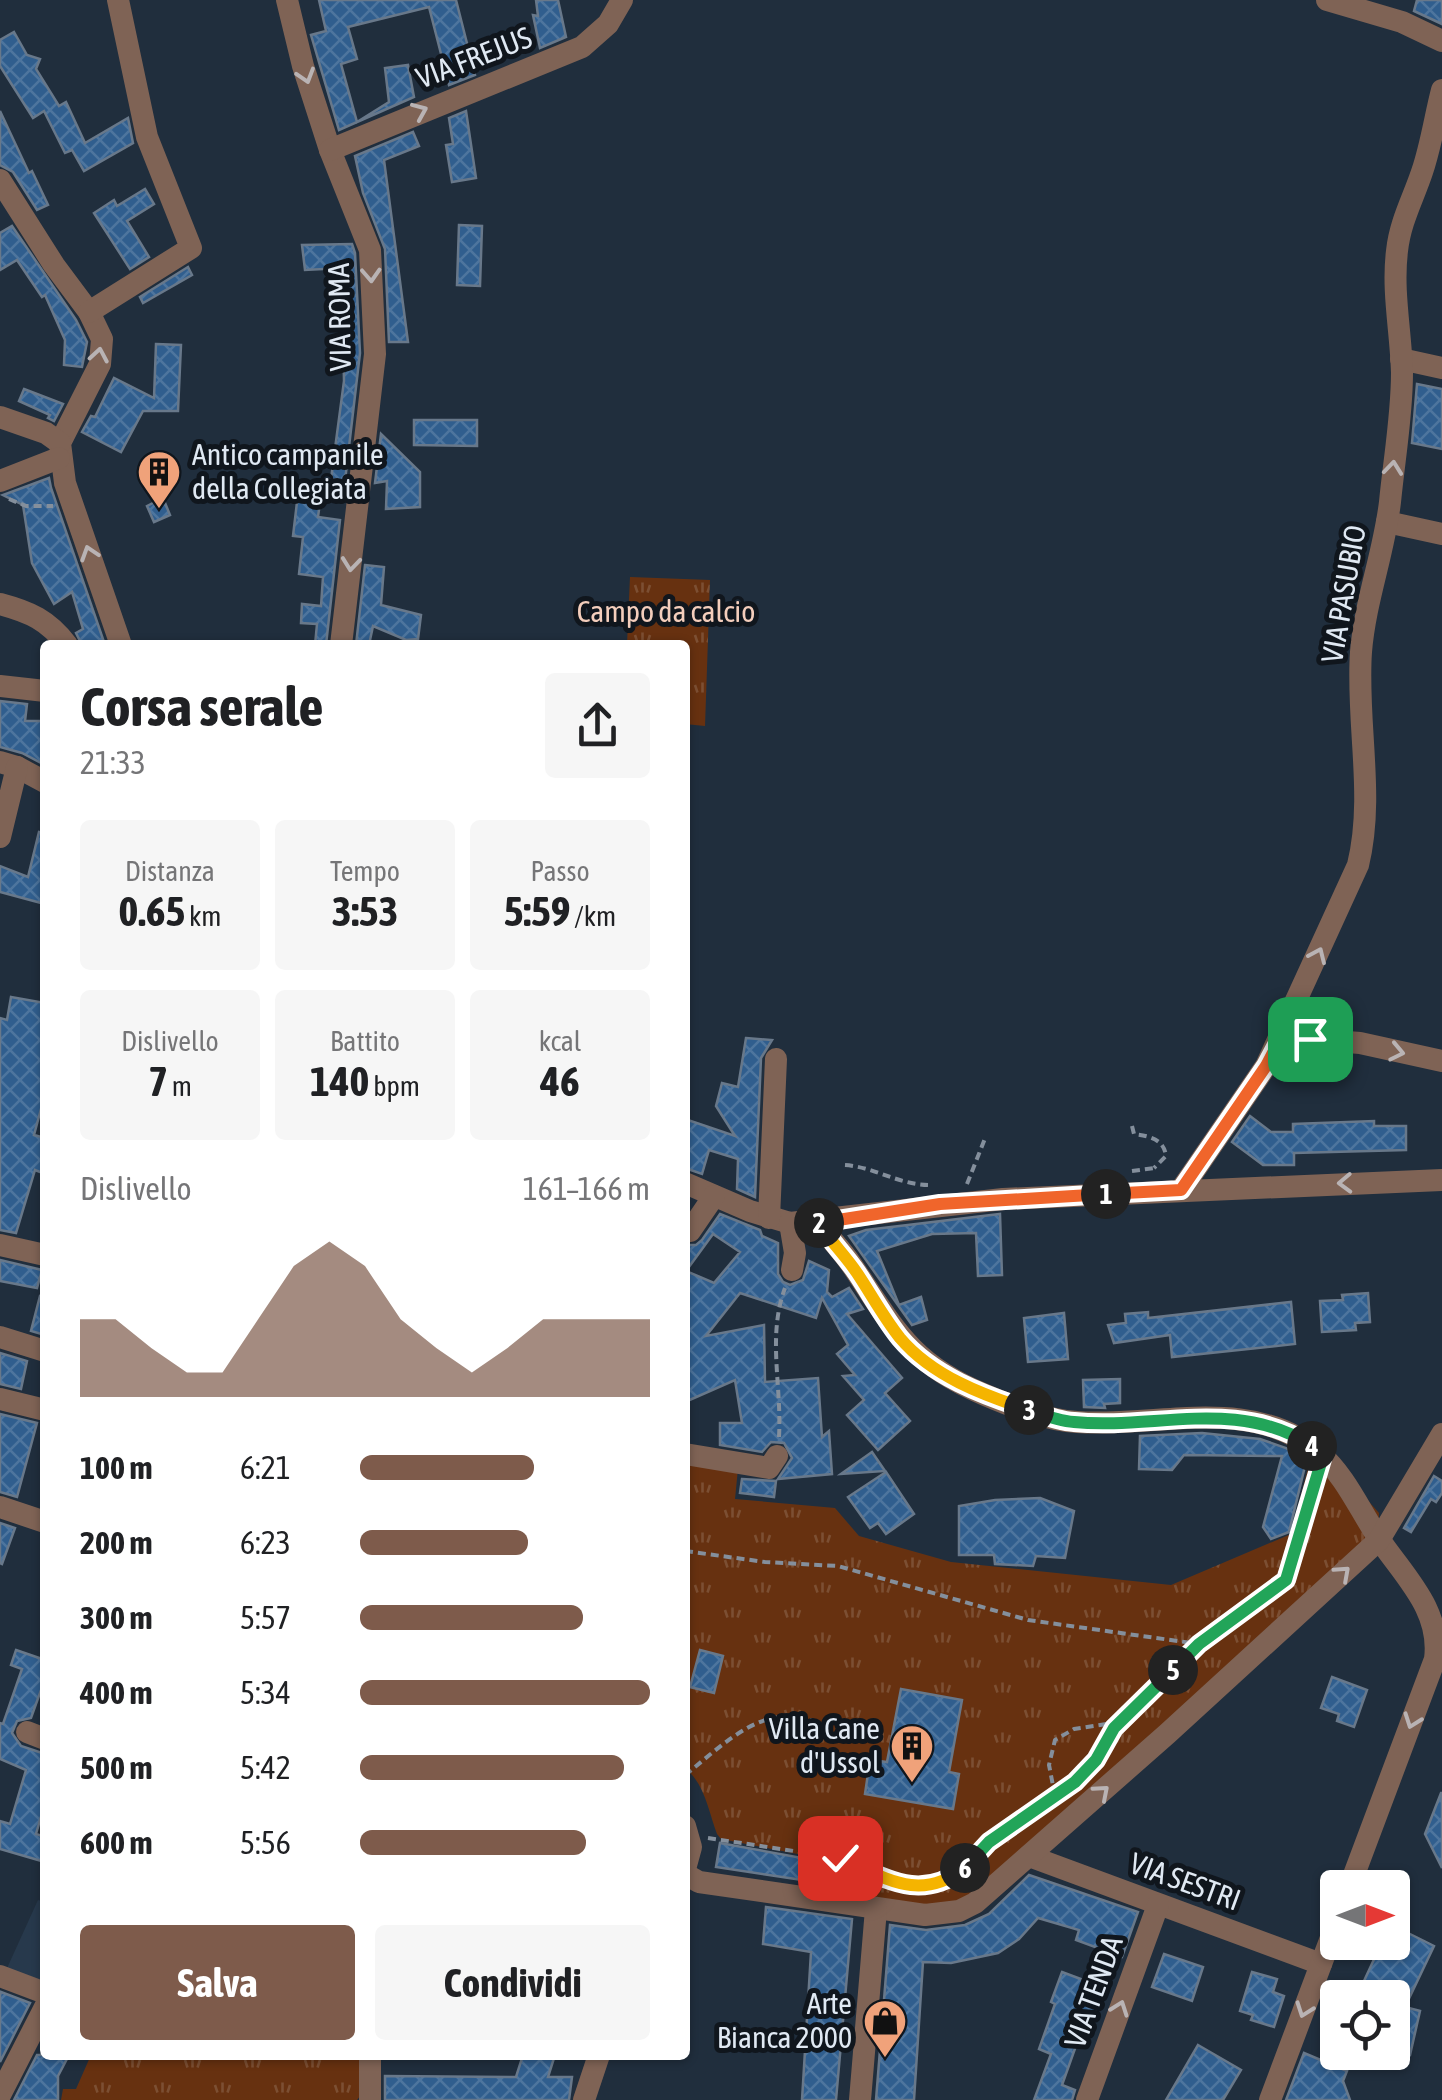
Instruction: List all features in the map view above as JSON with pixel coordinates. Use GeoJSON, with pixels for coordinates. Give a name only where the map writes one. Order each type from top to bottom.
{"type":"FeatureCollection","features":[{"type":"Feature","properties":{"kind":"street"},"geometry":{"type":"LineString","coordinates":[[89,312],[191,248],[147,137],[118,0]]}},
{"type":"Feature","properties":{"kind":"street","name":"VIA ROMA"},"geometry":{"type":"LineString","coordinates":[[286,0],[330,150],[370,250],[376,341],[342,640]]}},
{"type":"Feature","properties":{"kind":"street","name":"VIA FREJUS"},"geometry":{"type":"LineString","coordinates":[[330,150],[582,47],[608,24],[622,0]]}},
{"type":"Feature","properties":{"kind":"street"},"geometry":{"type":"LineString","coordinates":[[1327,0],[1402,22],[1442,41]]}},
{"type":"Feature","properties":{"kind":"street","name":"VIA PASUBIO"},"geometry":{"type":"LineString","coordinates":[[1181,1190],[1266,1066],[1358,865],[1364,820],[1359,676],[1363,630],[1388,522],[1401,360],[1395,279],[1397,248],[1406,208],[1432,174],[1442,90]]}},
{"type":"Feature","properties":{"kind":"street"},"geometry":{"type":"LineString","coordinates":[[0,180],[89,312],[102,339],[100,364],[60,451],[0,481]]}},
{"type":"Feature","properties":{"kind":"street"},"geometry":{"type":"LineString","coordinates":[[1401,360],[1442,368]]}},
{"type":"Feature","properties":{"kind":"street"},"geometry":{"type":"LineString","coordinates":[[0,417],[46,433],[60,451],[72,501],[119,640]]}},
{"type":"Feature","properties":{"kind":"street"},"geometry":{"type":"LineString","coordinates":[[1388,522],[1442,534]]}},
{"type":"Feature","properties":{"kind":"street"},"geometry":{"type":"LineString","coordinates":[[0,604],[41,618],[62,640]]}},
{"type":"Feature","properties":{"kind":"street"},"geometry":{"type":"LineString","coordinates":[[0,686],[40,690]]}},
{"type":"Feature","properties":{"kind":"street"},"geometry":{"type":"LineString","coordinates":[[0,837],[8,764],[40,780]]}},
{"type":"Feature","properties":{"kind":"street"},"geometry":{"type":"LineString","coordinates":[[1284,1032],[1442,1061]]}},
{"type":"Feature","properties":{"kind":"street"},"geometry":{"type":"LineString","coordinates":[[776,1059],[779,1220],[795,1253],[792,1270]]}},
{"type":"Feature","properties":{"kind":"street"},"geometry":{"type":"LineString","coordinates":[[690,1185],[779,1220],[818,1222],[940,1204],[1442,1180]]}},
{"type":"Feature","properties":{"kind":"street"},"geometry":{"type":"LineString","coordinates":[[690,1232],[714,1196]]}},
{"type":"Feature","properties":{"kind":"street"},"geometry":{"type":"LineString","coordinates":[[818,1222],[844,1253],[901,1340],[950,1378],[982,1394],[1070,1422],[1207,1418],[1243,1422],[1290,1434],[1323,1456],[1339,1474],[1430,1612],[1436,1646],[1357,1870]]}},
{"type":"Feature","properties":{"kind":"street"},"geometry":{"type":"LineString","coordinates":[[0,1245],[40,1254]]}},
{"type":"Feature","properties":{"kind":"street"},"geometry":{"type":"LineString","coordinates":[[0,1337],[40,1349]]}},
{"type":"Feature","properties":{"kind":"street"},"geometry":{"type":"LineString","coordinates":[[0,1398],[40,1409]]}},
{"type":"Feature","properties":{"kind":"street"},"geometry":{"type":"LineString","coordinates":[[690,1876],[699,1882],[901,1913],[925,1916],[960,1911],[989,1892],[1379,1540],[1439,1445]]}},
{"type":"Feature","properties":{"kind":"street"},"geometry":{"type":"LineString","coordinates":[[690,1455],[769,1468],[778,1456]]}},
{"type":"Feature","properties":{"kind":"street"},"geometry":{"type":"LineString","coordinates":[[0,1507],[40,1520]]}},
{"type":"Feature","properties":{"kind":"street","name":"VIA SESTRI"},"geometry":{"type":"LineString","coordinates":[[1029,1856],[1321,1964]]}},
{"type":"Feature","properties":{"kind":"street","name":"VIA TENDA"},"geometry":{"type":"LineString","coordinates":[[1087,2100],[1158,1904]]}},
{"type":"Feature","properties":{"kind":"street"},"geometry":{"type":"LineString","coordinates":[[860,2100],[876,1909]]}},
{"type":"Feature","properties":{"kind":"street"},"geometry":{"type":"LineString","coordinates":[[1270,2100],[1323,1960]]}},
{"type":"Feature","properties":{"kind":"street"},"geometry":{"type":"LineString","coordinates":[[0,1976],[40,1992]]}},
{"type":"Feature","properties":{"kind":"street"},"geometry":{"type":"LineString","coordinates":[[0,2095],[40,2017]]}},
{"type":"Feature","properties":{"kind":"street"},"geometry":{"type":"LineString","coordinates":[[370,2060],[370,2100]]}},
{"type":"Feature","properties":{"kind":"street"},"geometry":{"type":"LineString","coordinates":[[584,2100],[597,2060]]}},
{"type":"Feature","properties":{"kind":"path"},"geometry":{"type":"LineString","coordinates":[[0,494],[26,506],[72,501]]}},
{"type":"Feature","properties":{"kind":"path"},"geometry":{"type":"LineString","coordinates":[[1132,1126],[1134,1134],[1159,1141],[1165,1149],[1166,1156],[1154,1168]]}},
{"type":"Feature","properties":{"kind":"path"},"geometry":{"type":"LineString","coordinates":[[967,1184],[986,1136]]}},
{"type":"Feature","properties":{"kind":"path"},"geometry":{"type":"LineString","coordinates":[[778,1456],[776,1312],[792,1270]]}},
{"type":"Feature","properties":{"kind":"path"},"geometry":{"type":"LineString","coordinates":[[690,1831],[840,1858],[896,1883],[936,1886],[949,1880],[989,1842],[1075,1782],[1096,1760],[1103,1742],[1120,1722],[1199,1644],[1286,1580],[1323,1456]]}},
{"type":"Feature","properties":{"kind":"path"},"geometry":{"type":"LineString","coordinates":[[690,1553],[838,1566],[1028,1620],[1199,1644]]}},
{"type":"Feature","properties":{"kind":"path"},"geometry":{"type":"LineString","coordinates":[[690,1771],[759,1720],[782,1714],[805,1716],[822,1724]]}},
{"type":"Feature","properties":{"kind":"path"},"geometry":{"type":"LineString","coordinates":[[1055,1796],[1049,1764],[1055,1740],[1074,1729],[1120,1722]]}},
{"type":"Feature","properties":{"kind":"path"},"geometry":{"type":"LineString","coordinates":[[896,1883],[894,1899],[903,1900],[901,1913]]}},
{"type":"Feature","properties":{"kind":"shaded area"},"geometry":{"type":"Polygon","coordinates":[[[38,1900],[40,1901],[40,1988],[3,1977],[38,1900]]]}},
{"type":"Feature","properties":{"kind":"green space","name":"Campo da calcio"},"geometry":{"type":"Polygon","coordinates":[[[630,577],[710,580],[705,726],[690,724],[690,640],[627,640],[630,577]]]}},
{"type":"Feature","properties":{"kind":"green space"},"geometry":{"type":"Polygon","coordinates":[[[1315,1441],[1379,1513],[1378,1538],[988,1887],[948,1909],[845,1899],[848,1864],[721,1839],[717,1834],[701,1789],[690,1773],[690,1458],[738,1468],[735,1499],[835,1508],[859,1536],[951,1562],[1171,1585],[1291,1534],[1315,1441]]]}},
{"type":"Feature","properties":{"kind":"green space"},"geometry":{"type":"Polygon","coordinates":[[[89,2060],[370,2060],[370,2083],[357,2100],[61,2100],[63,2089],[76,2089],[89,2060]]]}},
{"type":"Feature","properties":{"kind":"building"},"geometry":{"type":"Polygon","coordinates":[[[319,0],[456,0],[475,75],[449,85],[429,7],[348,27],[357,59],[341,64],[357,122],[389,102],[385,68],[408,65],[414,97],[339,130],[311,35],[326,31],[319,0]]]}},
{"type":"Feature","properties":{"kind":"building"},"geometry":{"type":"Polygon","coordinates":[[[536,0],[558,0],[566,37],[540,48],[533,15],[538,16],[536,0]]]}},
{"type":"Feature","properties":{"kind":"building"},"geometry":{"type":"Polygon","coordinates":[[[1417,0],[1442,0],[1442,24],[1414,11],[1417,0]]]}},
{"type":"Feature","properties":{"kind":"building"},"geometry":{"type":"Polygon","coordinates":[[[14,32],[27,55],[40,59],[36,69],[59,106],[66,102],[85,143],[128,118],[133,143],[84,171],[72,150],[65,153],[44,111],[33,118],[0,66],[0,40],[14,32]]]}},
{"type":"Feature","properties":{"kind":"building"},"geometry":{"type":"Polygon","coordinates":[[[0,111],[48,205],[37,210],[13,172],[0,165],[0,111]]]}},
{"type":"Feature","properties":{"kind":"building"},"geometry":{"type":"Polygon","coordinates":[[[466,111],[476,178],[452,182],[446,145],[453,144],[449,118],[466,111]]]}},
{"type":"Feature","properties":{"kind":"building"},"geometry":{"type":"Polygon","coordinates":[[[413,132],[419,146],[384,160],[408,342],[389,342],[385,249],[363,193],[355,156],[413,132]]]}},
{"type":"Feature","properties":{"kind":"building"},"geometry":{"type":"Polygon","coordinates":[[[145,189],[154,204],[127,221],[149,257],[130,269],[94,213],[114,200],[117,206],[145,189]]]}},
{"type":"Feature","properties":{"kind":"building"},"geometry":{"type":"Polygon","coordinates":[[[459,225],[482,226],[480,286],[457,285],[459,225]]]}},
{"type":"Feature","properties":{"kind":"building"},"geometry":{"type":"Polygon","coordinates":[[[12,226],[87,342],[82,367],[64,365],[65,340],[45,295],[42,297],[17,260],[0,270],[0,233],[12,226]]]}},
{"type":"Feature","properties":{"kind":"building"},"geometry":{"type":"Polygon","coordinates":[[[352,244],[360,353],[345,481],[331,479],[344,381],[343,336],[348,336],[343,268],[305,270],[302,245],[352,244]]]}},
{"type":"Feature","properties":{"kind":"building"},"geometry":{"type":"Polygon","coordinates":[[[188,267],[192,275],[143,303],[140,297],[188,267]]]}},
{"type":"Feature","properties":{"kind":"building"},"geometry":{"type":"Polygon","coordinates":[[[156,344],[181,345],[178,411],[143,411],[121,452],[82,432],[91,416],[95,417],[114,378],[154,398],[156,344]]]}},
{"type":"Feature","properties":{"kind":"building"},"geometry":{"type":"Polygon","coordinates":[[[1417,384],[1442,389],[1442,449],[1412,443],[1417,384]]]}},
{"type":"Feature","properties":{"kind":"building"},"geometry":{"type":"Polygon","coordinates":[[[24,389],[63,404],[54,421],[48,418],[50,415],[19,401],[24,389]]]}},
{"type":"Feature","properties":{"kind":"building"},"geometry":{"type":"Polygon","coordinates":[[[414,420],[477,420],[477,446],[414,445],[414,420]]]}},
{"type":"Feature","properties":{"kind":"building"},"geometry":{"type":"Polygon","coordinates":[[[381,434],[420,472],[420,507],[386,509],[387,481],[375,483],[381,434]]]}},
{"type":"Feature","properties":{"kind":"building"},"geometry":{"type":"Polygon","coordinates":[[[49,478],[103,640],[80,640],[76,633],[83,629],[72,592],[54,604],[32,563],[23,505],[3,495],[49,478]]]}},
{"type":"Feature","properties":{"kind":"building"},"geometry":{"type":"Polygon","coordinates":[[[299,485],[322,488],[318,517],[340,520],[327,640],[315,640],[317,624],[301,623],[302,604],[321,606],[323,577],[299,574],[303,537],[293,536],[299,485]]]}},
{"type":"Feature","properties":{"kind":"building","name":"Antico campanile della Collegiata"},"geometry":{"type":"Polygon","coordinates":[[[163,498],[170,515],[154,522],[147,506],[163,498]]]}},
{"type":"Feature","properties":{"kind":"building"},"geometry":{"type":"Polygon","coordinates":[[[365,565],[384,567],[381,605],[421,615],[418,639],[406,640],[373,626],[370,640],[357,640],[365,565]]]}},
{"type":"Feature","properties":{"kind":"building"},"geometry":{"type":"Polygon","coordinates":[[[0,701],[27,704],[25,721],[40,721],[40,762],[0,747],[0,701]]]}},
{"type":"Feature","properties":{"kind":"building"},"geometry":{"type":"Polygon","coordinates":[[[40,832],[40,903],[0,892],[0,866],[28,877],[40,832]]]}},
{"type":"Feature","properties":{"kind":"building"},"geometry":{"type":"Polygon","coordinates":[[[11,997],[40,1002],[40,1113],[34,1135],[40,1137],[40,1172],[35,1170],[16,1233],[0,1230],[0,1018],[7,1020],[11,997]]]}},
{"type":"Feature","properties":{"kind":"building"},"geometry":{"type":"Polygon","coordinates":[[[746,1038],[772,1040],[761,1058],[755,1197],[737,1189],[738,1159],[709,1150],[702,1174],[690,1170],[690,1121],[735,1136],[716,1106],[722,1083],[738,1087],[746,1038]]]}},
{"type":"Feature","properties":{"kind":"building"},"geometry":{"type":"Polygon","coordinates":[[[1250,1116],[1271,1132],[1293,1132],[1293,1124],[1374,1121],[1374,1126],[1406,1126],[1406,1150],[1294,1153],[1294,1165],[1263,1165],[1232,1142],[1250,1116]]]}},
{"type":"Feature","properties":{"kind":"building"},"geometry":{"type":"Polygon","coordinates":[[[720,1214],[760,1230],[762,1236],[778,1243],[778,1274],[783,1282],[790,1285],[803,1280],[809,1261],[829,1270],[827,1292],[832,1297],[849,1288],[863,1309],[847,1314],[902,1378],[885,1393],[910,1421],[878,1450],[847,1415],[864,1400],[843,1376],[855,1375],[837,1354],[848,1345],[822,1298],[816,1318],[740,1293],[706,1336],[764,1325],[765,1382],[818,1378],[822,1437],[829,1431],[832,1474],[778,1479],[792,1458],[784,1443],[771,1442],[762,1452],[720,1445],[720,1423],[742,1423],[735,1380],[690,1400],[690,1273],[714,1283],[740,1252],[713,1234],[690,1266],[690,1245],[696,1245],[720,1214]]]}},
{"type":"Feature","properties":{"kind":"building"},"geometry":{"type":"Polygon","coordinates":[[[1000,1214],[1002,1275],[978,1276],[976,1233],[932,1234],[877,1251],[899,1305],[921,1297],[927,1320],[912,1325],[849,1236],[866,1230],[1000,1214]]]}},
{"type":"Feature","properties":{"kind":"building"},"geometry":{"type":"Polygon","coordinates":[[[0,1260],[40,1270],[37,1288],[0,1281],[0,1260]]]}},
{"type":"Feature","properties":{"kind":"building"},"geometry":{"type":"Polygon","coordinates":[[[1368,1293],[1370,1322],[1355,1323],[1356,1330],[1322,1332],[1320,1301],[1368,1293]]]}},
{"type":"Feature","properties":{"kind":"building"},"geometry":{"type":"Polygon","coordinates":[[[40,1296],[40,1334],[31,1331],[40,1296]]]}},
{"type":"Feature","properties":{"kind":"building"},"geometry":{"type":"Polygon","coordinates":[[[1291,1302],[1295,1344],[1172,1357],[1170,1335],[1114,1343],[1108,1325],[1126,1323],[1125,1314],[1148,1312],[1148,1318],[1291,1302]]]}},
{"type":"Feature","properties":{"kind":"building"},"geometry":{"type":"Polygon","coordinates":[[[1064,1313],[1068,1359],[1028,1362],[1024,1318],[1064,1313]]]}},
{"type":"Feature","properties":{"kind":"building"},"geometry":{"type":"Polygon","coordinates":[[[0,1353],[27,1361],[21,1389],[0,1384],[0,1353]]]}},
{"type":"Feature","properties":{"kind":"building"},"geometry":{"type":"Polygon","coordinates":[[[1120,1379],[1120,1403],[1104,1404],[1105,1408],[1084,1407],[1083,1380],[1120,1379]]]}},
{"type":"Feature","properties":{"kind":"building"},"geometry":{"type":"Polygon","coordinates":[[[0,1414],[37,1423],[17,1497],[0,1492],[0,1414]]]}},
{"type":"Feature","properties":{"kind":"building"},"geometry":{"type":"Polygon","coordinates":[[[1202,1433],[1260,1439],[1286,1448],[1306,1462],[1289,1532],[1271,1539],[1263,1527],[1282,1456],[1184,1455],[1172,1470],[1139,1469],[1140,1436],[1202,1433]]]}},
{"type":"Feature","properties":{"kind":"building"},"geometry":{"type":"Polygon","coordinates":[[[872,1452],[885,1471],[841,1474],[872,1452]]]}},
{"type":"Feature","properties":{"kind":"building"},"geometry":{"type":"Polygon","coordinates":[[[886,1472],[914,1514],[886,1534],[878,1523],[870,1528],[848,1497],[886,1472]]]}},
{"type":"Feature","properties":{"kind":"building"},"geometry":{"type":"Polygon","coordinates":[[[1434,1476],[1442,1481],[1442,1493],[1436,1502],[1431,1499],[1411,1532],[1404,1528],[1434,1476]]]}},
{"type":"Feature","properties":{"kind":"building"},"geometry":{"type":"Polygon","coordinates":[[[742,1479],[776,1481],[774,1497],[740,1493],[742,1479]]]}},
{"type":"Feature","properties":{"kind":"building"},"geometry":{"type":"Polygon","coordinates":[[[1040,1498],[1074,1511],[1065,1558],[1036,1556],[1033,1566],[995,1564],[994,1555],[959,1555],[959,1506],[1040,1498]]]}},
{"type":"Feature","properties":{"kind":"building"},"geometry":{"type":"Polygon","coordinates":[[[0,1523],[15,1528],[2,1564],[0,1563],[0,1523]]]}},
{"type":"Feature","properties":{"kind":"building"},"geometry":{"type":"Polygon","coordinates":[[[16,1650],[40,1658],[40,1693],[31,1718],[17,1721],[12,1733],[21,1746],[40,1752],[40,1820],[36,1834],[40,1835],[40,1861],[0,1849],[0,1821],[10,1824],[26,1770],[0,1759],[0,1723],[3,1724],[22,1669],[11,1665],[16,1650]]]}},
{"type":"Feature","properties":{"kind":"building"},"geometry":{"type":"Polygon","coordinates":[[[700,1650],[723,1656],[714,1693],[690,1687],[700,1650]]]}},
{"type":"Feature","properties":{"kind":"building"},"geometry":{"type":"Polygon","coordinates":[[[1332,1677],[1367,1690],[1354,1727],[1337,1721],[1339,1714],[1321,1708],[1332,1677]]]}},
{"type":"Feature","properties":{"kind":"building"},"geometry":{"type":"Polygon","coordinates":[[[901,1689],[962,1700],[949,1772],[959,1774],[953,1809],[865,1794],[870,1760],[887,1762],[901,1689]]]}},
{"type":"Feature","properties":{"kind":"building"},"geometry":{"type":"Polygon","coordinates":[[[1442,1793],[1442,1868],[1425,1834],[1442,1793]]]}},
{"type":"Feature","properties":{"kind":"building"},"geometry":{"type":"Polygon","coordinates":[[[720,1843],[846,1866],[843,1882],[817,1878],[816,1882],[716,1867],[720,1843]]]}},
{"type":"Feature","properties":{"kind":"building"},"geometry":{"type":"Polygon","coordinates":[[[1029,1875],[1138,1912],[1122,1957],[1076,1940],[1079,1930],[1038,1918],[1019,1939],[998,1953],[951,1963],[923,1962],[914,2100],[876,2100],[890,1925],[926,1930],[965,1925],[989,1914],[1029,1875]]]}},
{"type":"Feature","properties":{"kind":"building"},"geometry":{"type":"Polygon","coordinates":[[[766,1907],[852,1919],[836,2100],[802,2100],[811,1952],[763,1944],[766,1907]]]}},
{"type":"Feature","properties":{"kind":"building"},"geometry":{"type":"Polygon","coordinates":[[[1410,1934],[1434,1946],[1410,1996],[1410,1980],[1364,1980],[1374,1960],[1410,1960],[1410,1934]]]}},
{"type":"Feature","properties":{"kind":"building"},"geometry":{"type":"Polygon","coordinates":[[[1164,1954],[1203,1967],[1192,2001],[1152,1987],[1164,1954]]]}},
{"type":"Feature","properties":{"kind":"building"},"geometry":{"type":"Polygon","coordinates":[[[1062,1972],[1105,1988],[1094,2018],[1087,2015],[1062,2085],[1075,2090],[1072,2100],[1034,2100],[1051,2054],[1039,2049],[1062,1972]]]}},
{"type":"Feature","properties":{"kind":"building"},"geometry":{"type":"Polygon","coordinates":[[[1252,1972],[1277,1979],[1273,1992],[1284,1996],[1274,2027],[1251,2020],[1253,2015],[1240,2011],[1252,1972]]]}},
{"type":"Feature","properties":{"kind":"building"},"geometry":{"type":"Polygon","coordinates":[[[1,1992],[30,2003],[0,2062],[0,1995],[1,1992]]]}},
{"type":"Feature","properties":{"kind":"building"},"geometry":{"type":"Polygon","coordinates":[[[1410,2008],[1420,2011],[1410,2055],[1410,2008]]]}},
{"type":"Feature","properties":{"kind":"building"},"geometry":{"type":"Polygon","coordinates":[[[1198,2045],[1241,2070],[1223,2100],[1166,2100],[1198,2045]]]}},
{"type":"Feature","properties":{"kind":"building"},"geometry":{"type":"Polygon","coordinates":[[[1304,2053],[1320,2060],[1320,2070],[1347,2071],[1343,2081],[1350,2100],[1286,2100],[1304,2053]]]}},
{"type":"Feature","properties":{"kind":"building"},"geometry":{"type":"Polygon","coordinates":[[[37,2055],[40,2060],[66,2060],[58,2076],[58,2100],[14,2100],[37,2055]]]}},
{"type":"Feature","properties":{"kind":"building"},"geometry":{"type":"Polygon","coordinates":[[[521,2060],[553,2060],[548,2077],[572,2077],[569,2100],[385,2100],[385,2076],[516,2077],[521,2060]]]}},
{"type":"Feature","properties":{"kind":"place","name":"Antico campanile della Collegiata"},"geometry":{"type":"Point","coordinates":[159,510]}},
{"type":"Feature","properties":{"kind":"place","name":"Villa Cane d'Ussol"},"geometry":{"type":"Point","coordinates":[912,1784]}},
{"type":"Feature","properties":{"kind":"place","name":"Arte Bianca 2000"},"geometry":{"type":"Point","coordinates":[885,2059]}},
{"type":"Feature","properties":{"kind":"route"},"geometry":{"type":"LineString","coordinates":[[840,1858],[896,1883],[936,1886],[965,1868],[1010,1826],[1075,1782],[1096,1760],[1114,1728],[1199,1644],[1286,1580],[1323,1456],[1309,1444],[1272,1427],[1207,1418],[1070,1422],[982,1394],[950,1378],[901,1340],[844,1253],[818,1222],[940,1204],[1181,1190],[1266,1066],[1284,1032],[1310,1039]]}}]}
